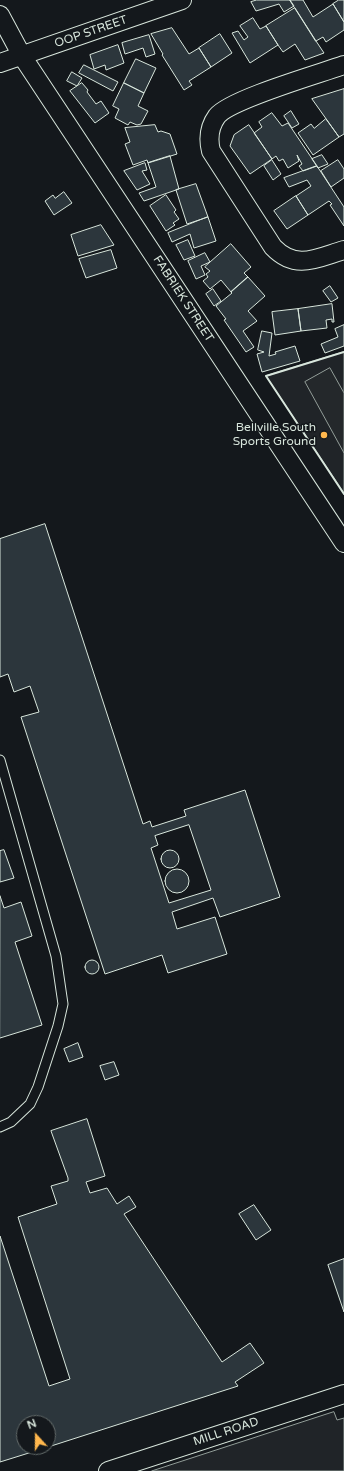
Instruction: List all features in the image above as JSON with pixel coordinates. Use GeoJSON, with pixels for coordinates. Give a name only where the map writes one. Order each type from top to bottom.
{"type":"FeatureCollection","features":[{"type":"Feature","properties":{"kind":"street","name":"OOP STREET"},"geometry":{"type":"LineString","coordinates":[[0,63],[182,0]]}},
{"type":"Feature","properties":{"kind":"street","name":"FABRIEK STREET"},"geometry":{"type":"LineString","coordinates":[[0,15],[22,56],[344,543]]}},
{"type":"Feature","properties":{"kind":"street"},"geometry":{"type":"LineString","coordinates":[[344,65],[237,102],[218,115],[209,133],[209,142],[211,151],[273,247],[281,255],[290,260],[302,262],[344,250]]}},
{"type":"Feature","properties":{"kind":"street","name":"MILL ROAD"},"geometry":{"type":"LineString","coordinates":[[108,1471],[344,1394]]}},
{"type":"Feature","properties":{"kind":"lane"},"geometry":{"type":"LineString","coordinates":[[0,760],[56,956],[62,1004],[58,1026],[30,1104],[11,1122],[0,1127]]}},
{"type":"Feature","properties":{"kind":"shaded area","name":"Bellville South Sports Ground"},"geometry":{"type":"Polygon","coordinates":[[[344,352],[344,493],[266,376],[344,352]]]}},
{"type":"Feature","properties":{"kind":"shaded area"},"geometry":{"type":"Polygon","coordinates":[[[330,368],[344,393],[344,453],[305,382],[330,368]]]}},
{"type":"Feature","properties":{"kind":"shaded area"},"geometry":{"type":"Polygon","coordinates":[[[334,1412],[337,1420],[344,1418],[344,1471],[152,1471],[334,1412]]]}},
{"type":"Feature","properties":{"kind":"building"},"geometry":{"type":"Polygon","coordinates":[[[257,0],[290,0],[294,6],[284,12],[279,4],[256,11],[251,2],[257,0]]]}},
{"type":"Feature","properties":{"kind":"building"},"geometry":{"type":"Polygon","coordinates":[[[290,0],[303,0],[313,17],[333,4],[344,22],[344,30],[326,42],[323,37],[316,41],[290,0]]]}},
{"type":"Feature","properties":{"kind":"building"},"geometry":{"type":"Polygon","coordinates":[[[339,0],[344,0],[344,22],[333,4],[339,0]]]}},
{"type":"Feature","properties":{"kind":"building"},"geometry":{"type":"Polygon","coordinates":[[[295,8],[324,53],[305,60],[295,44],[283,52],[278,45],[266,26],[295,8]]]}},
{"type":"Feature","properties":{"kind":"building"},"geometry":{"type":"Polygon","coordinates":[[[253,18],[260,29],[266,26],[278,45],[250,63],[232,33],[238,31],[244,40],[248,37],[240,26],[253,18]]]}},
{"type":"Feature","properties":{"kind":"building"},"geometry":{"type":"Polygon","coordinates":[[[172,28],[189,54],[199,48],[211,67],[189,81],[192,85],[184,90],[151,34],[172,28]]]}},
{"type":"Feature","properties":{"kind":"building"},"geometry":{"type":"Polygon","coordinates":[[[220,34],[232,53],[211,67],[199,48],[220,34]]]}},
{"type":"Feature","properties":{"kind":"building"},"geometry":{"type":"Polygon","coordinates":[[[149,35],[155,54],[146,57],[143,48],[125,54],[122,43],[149,35]]]}},
{"type":"Feature","properties":{"kind":"building"},"geometry":{"type":"Polygon","coordinates":[[[118,45],[124,63],[106,70],[105,65],[94,69],[90,55],[118,45]]]}},
{"type":"Feature","properties":{"kind":"building"},"geometry":{"type":"Polygon","coordinates":[[[136,59],[156,68],[144,93],[124,83],[136,59]]]}},
{"type":"Feature","properties":{"kind":"building"},"geometry":{"type":"Polygon","coordinates":[[[84,65],[118,82],[113,91],[79,73],[84,65]]]}},
{"type":"Feature","properties":{"kind":"building"},"geometry":{"type":"Polygon","coordinates":[[[72,72],[82,78],[77,86],[67,81],[72,72]]]}},
{"type":"Feature","properties":{"kind":"building"},"geometry":{"type":"Polygon","coordinates":[[[82,83],[96,104],[101,101],[109,113],[95,123],[70,91],[82,83]]]}},
{"type":"Feature","properties":{"kind":"building"},"geometry":{"type":"Polygon","coordinates":[[[124,83],[144,93],[138,106],[148,111],[141,124],[137,125],[130,122],[128,125],[115,118],[119,109],[113,106],[124,83]]]}},
{"type":"Feature","properties":{"kind":"building"},"geometry":{"type":"Polygon","coordinates":[[[344,89],[344,134],[339,137],[312,99],[344,89]]]}},
{"type":"Feature","properties":{"kind":"building"},"geometry":{"type":"Polygon","coordinates":[[[291,111],[299,124],[292,128],[284,116],[291,111]]]}},
{"type":"Feature","properties":{"kind":"building"},"geometry":{"type":"Polygon","coordinates":[[[272,113],[282,126],[288,123],[317,166],[303,171],[299,166],[302,164],[297,155],[299,161],[288,168],[283,159],[279,161],[276,156],[272,159],[254,133],[262,127],[259,122],[272,113]]]}},
{"type":"Feature","properties":{"kind":"building"},"geometry":{"type":"Polygon","coordinates":[[[326,119],[339,137],[313,155],[298,133],[311,124],[314,128],[326,119]]]}},
{"type":"Feature","properties":{"kind":"building"},"geometry":{"type":"Polygon","coordinates":[[[155,125],[158,132],[161,131],[170,134],[177,154],[148,163],[147,160],[133,165],[125,144],[130,142],[125,128],[155,125]]]}},
{"type":"Feature","properties":{"kind":"building"},"geometry":{"type":"Polygon","coordinates":[[[249,125],[272,159],[250,174],[230,146],[234,135],[249,125]]]}},
{"type":"Feature","properties":{"kind":"building"},"geometry":{"type":"Polygon","coordinates":[[[322,155],[328,164],[318,168],[312,159],[322,155]]]}},
{"type":"Feature","properties":{"kind":"building"},"geometry":{"type":"Polygon","coordinates":[[[170,156],[179,189],[144,201],[139,193],[156,187],[148,163],[170,156]]]}},
{"type":"Feature","properties":{"kind":"building"},"geometry":{"type":"Polygon","coordinates":[[[272,160],[281,174],[273,180],[264,166],[272,160]]]}},
{"type":"Feature","properties":{"kind":"building"},"geometry":{"type":"Polygon","coordinates":[[[338,160],[344,169],[344,178],[331,187],[321,171],[338,160]]]}},
{"type":"Feature","properties":{"kind":"building"},"geometry":{"type":"Polygon","coordinates":[[[145,163],[147,170],[142,171],[150,184],[137,190],[124,171],[145,163]]]}},
{"type":"Feature","properties":{"kind":"building"},"geometry":{"type":"Polygon","coordinates":[[[317,166],[344,207],[344,226],[330,205],[332,204],[329,201],[308,215],[296,196],[311,186],[307,180],[289,187],[284,178],[317,166]]]}},
{"type":"Feature","properties":{"kind":"building"},"geometry":{"type":"Polygon","coordinates":[[[196,184],[208,217],[187,224],[176,190],[196,184]]]}},
{"type":"Feature","properties":{"kind":"building"},"geometry":{"type":"Polygon","coordinates":[[[64,192],[72,203],[54,215],[45,201],[53,195],[55,198],[64,192]]]}},
{"type":"Feature","properties":{"kind":"building"},"geometry":{"type":"Polygon","coordinates":[[[166,195],[176,210],[174,212],[179,219],[173,223],[175,225],[166,231],[150,206],[166,195]]]}},
{"type":"Feature","properties":{"kind":"building"},"geometry":{"type":"Polygon","coordinates":[[[296,196],[308,215],[287,229],[274,211],[296,196]]]}},
{"type":"Feature","properties":{"kind":"building"},"geometry":{"type":"Polygon","coordinates":[[[208,217],[216,241],[194,248],[190,234],[172,242],[168,233],[208,217]]]}},
{"type":"Feature","properties":{"kind":"building"},"geometry":{"type":"Polygon","coordinates":[[[101,225],[114,245],[78,256],[71,235],[101,225]]]}},
{"type":"Feature","properties":{"kind":"building"},"geometry":{"type":"Polygon","coordinates":[[[188,240],[195,256],[184,260],[176,245],[188,240]]]}},
{"type":"Feature","properties":{"kind":"building"},"geometry":{"type":"Polygon","coordinates":[[[231,244],[251,267],[244,273],[248,277],[231,292],[221,280],[210,289],[203,281],[208,277],[206,274],[210,271],[205,267],[231,244]]]}},
{"type":"Feature","properties":{"kind":"building"},"geometry":{"type":"Polygon","coordinates":[[[111,250],[117,268],[86,278],[79,259],[111,250]]]}},
{"type":"Feature","properties":{"kind":"building"},"geometry":{"type":"Polygon","coordinates":[[[205,253],[210,262],[201,266],[205,275],[196,279],[188,261],[205,253]]]}},
{"type":"Feature","properties":{"kind":"building"},"geometry":{"type":"Polygon","coordinates":[[[248,277],[265,296],[248,311],[257,321],[243,331],[254,347],[246,352],[224,320],[226,319],[216,306],[248,277]]]}},
{"type":"Feature","properties":{"kind":"building"},"geometry":{"type":"Polygon","coordinates":[[[330,286],[338,298],[331,302],[323,291],[330,286]]]}},
{"type":"Feature","properties":{"kind":"building"},"geometry":{"type":"Polygon","coordinates":[[[213,289],[221,301],[214,306],[206,294],[213,289]]]}},
{"type":"Feature","properties":{"kind":"building"},"geometry":{"type":"Polygon","coordinates":[[[332,304],[334,322],[332,322],[332,319],[326,320],[327,328],[301,331],[298,309],[332,304]]]}},
{"type":"Feature","properties":{"kind":"building"},"geometry":{"type":"Polygon","coordinates":[[[298,309],[301,331],[275,335],[272,312],[298,309]]]}},
{"type":"Feature","properties":{"kind":"building"},"geometry":{"type":"Polygon","coordinates":[[[344,325],[344,346],[325,353],[321,344],[338,337],[335,329],[344,325]]]}},
{"type":"Feature","properties":{"kind":"building"},"geometry":{"type":"Polygon","coordinates":[[[262,331],[272,333],[269,356],[276,354],[275,352],[295,346],[300,361],[262,372],[257,354],[264,352],[258,350],[262,331]]]}},
{"type":"Feature","properties":{"kind":"building"},"geometry":{"type":"Polygon","coordinates":[[[45,524],[143,824],[150,821],[152,827],[186,816],[184,810],[245,790],[280,897],[220,917],[213,898],[172,912],[177,929],[215,917],[227,954],[168,973],[162,955],[105,974],[21,717],[39,712],[30,686],[14,692],[8,674],[0,677],[0,539],[45,524]],[[189,825],[155,836],[158,845],[151,848],[169,903],[211,890],[189,825]]]}},
{"type":"Feature","properties":{"kind":"building"},"geometry":{"type":"Polygon","coordinates":[[[4,850],[14,878],[0,882],[0,851],[4,850]]]}},
{"type":"Feature","properties":{"kind":"building"},"geometry":{"type":"Polygon","coordinates":[[[170,850],[176,853],[179,859],[176,865],[170,868],[164,865],[161,859],[164,853],[170,850]]]}},
{"type":"Feature","properties":{"kind":"building"},"geometry":{"type":"Polygon","coordinates":[[[177,869],[185,873],[189,881],[185,889],[177,893],[169,889],[165,881],[169,873],[177,869]]]}},
{"type":"Feature","properties":{"kind":"building"},"geometry":{"type":"Polygon","coordinates":[[[0,896],[4,908],[21,902],[32,936],[15,942],[42,1025],[0,1038],[0,896]]]}},
{"type":"Feature","properties":{"kind":"building"},"geometry":{"type":"Polygon","coordinates":[[[89,960],[95,960],[99,964],[99,970],[95,974],[89,974],[85,970],[85,964],[89,960]]]}},
{"type":"Feature","properties":{"kind":"building"},"geometry":{"type":"Polygon","coordinates":[[[78,1043],[83,1057],[69,1062],[64,1049],[78,1043]]]}},
{"type":"Feature","properties":{"kind":"building"},"geometry":{"type":"Polygon","coordinates":[[[114,1062],[119,1075],[105,1080],[100,1066],[114,1062]]]}},
{"type":"Feature","properties":{"kind":"building"},"geometry":{"type":"Polygon","coordinates":[[[87,1119],[105,1176],[86,1182],[90,1193],[107,1188],[117,1204],[129,1196],[136,1207],[124,1214],[222,1362],[250,1343],[264,1363],[235,1382],[238,1386],[56,1444],[56,1415],[16,1415],[16,1455],[22,1455],[0,1462],[0,1236],[49,1386],[70,1379],[18,1217],[57,1204],[51,1186],[68,1181],[51,1131],[87,1119]]]}},
{"type":"Feature","properties":{"kind":"building"},"geometry":{"type":"Polygon","coordinates":[[[254,1205],[271,1230],[256,1240],[239,1214],[254,1205]]]}},
{"type":"Feature","properties":{"kind":"building"},"geometry":{"type":"Polygon","coordinates":[[[344,1259],[344,1312],[328,1265],[344,1259]]]}},
{"type":"Feature","properties":{"kind":"wall"},"geometry":{"type":"LineString","coordinates":[[344,352],[266,376],[344,494]]}},
{"type":"Feature","properties":{"kind":"place","name":"Bellville South Sports Ground"},"geometry":{"type":"Point","coordinates":[324,435]}}]}
